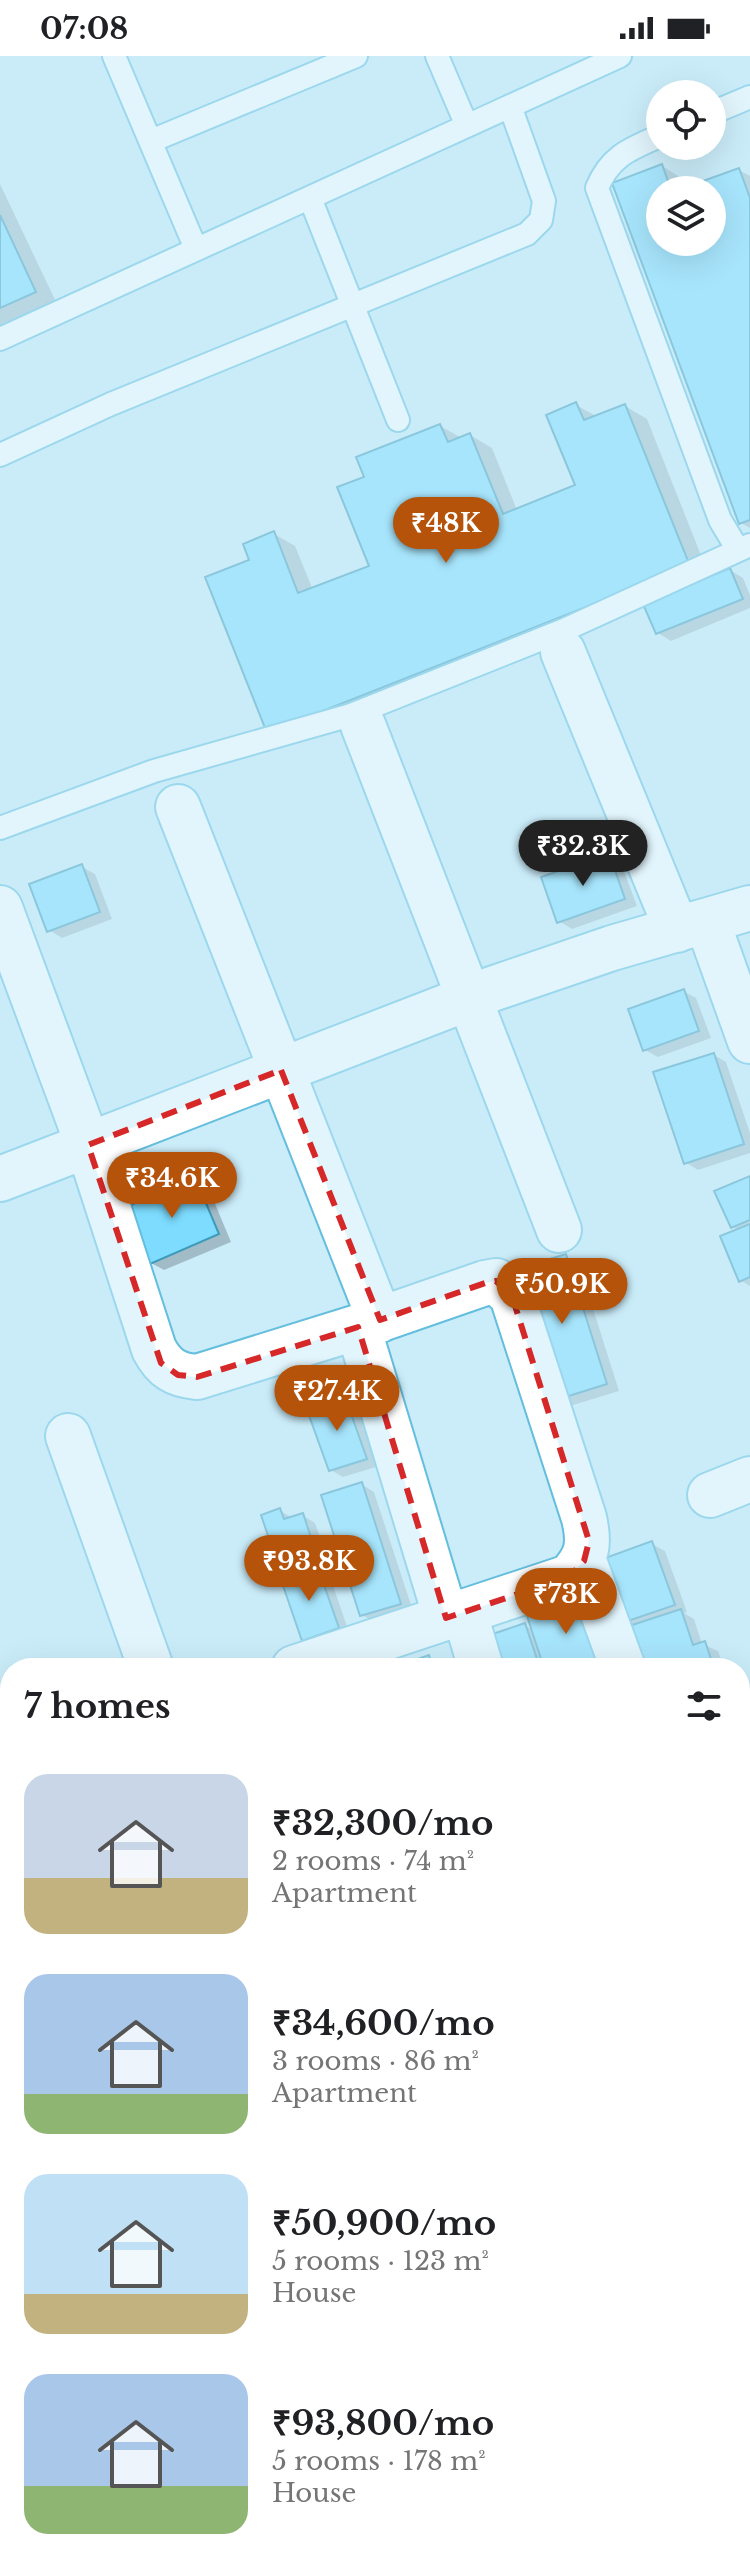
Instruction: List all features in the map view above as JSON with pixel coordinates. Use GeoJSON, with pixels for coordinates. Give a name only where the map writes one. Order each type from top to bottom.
{"type":"FeatureCollection","features":[{"type":"Feature","properties":{"kind":"street"},"geometry":{"type":"LineString","coordinates":[[563,652],[692,926],[750,1041]]}},
{"type":"Feature","properties":{"kind":"street"},"geometry":{"type":"LineString","coordinates":[[363,725],[559,1230]]}},
{"type":"Feature","properties":{"kind":"street"},"geometry":{"type":"LineString","coordinates":[[178,807],[281,1070],[369,1323],[455,1614],[476,1658]]}},
{"type":"Feature","properties":{"kind":"street"},"geometry":{"type":"LineString","coordinates":[[0,908],[88,1145],[161,1363],[178,1375],[197,1377],[485,1283],[496,1281],[512,1296],[584,1518],[589,1541],[584,1561],[569,1577],[331,1658]]}},
{"type":"Feature","properties":{"kind":"street"},"geometry":{"type":"LineString","coordinates":[[0,1179],[471,998],[750,908]]}},
{"type":"Feature","properties":{"kind":"street"},"geometry":{"type":"LineString","coordinates":[[68,1436],[147,1658]]}},
{"type":"Feature","properties":{"kind":"street"},"geometry":{"type":"LineString","coordinates":[[710,1495],[750,1479]]}},
{"type":"Feature","properties":{"kind":"street"},"geometry":{"type":"LineString","coordinates":[[584,1561],[619,1658]]}},
{"type":"Feature","properties":{"kind":"lane"},"geometry":{"type":"LineString","coordinates":[[114,56],[196,249]]}},
{"type":"Feature","properties":{"kind":"lane"},"geometry":{"type":"LineString","coordinates":[[151,141],[356,56]]}},
{"type":"Feature","properties":{"kind":"lane"},"geometry":{"type":"LineString","coordinates":[[437,56],[467,126]]}},
{"type":"Feature","properties":{"kind":"lane"},"geometry":{"type":"LineString","coordinates":[[0,339],[620,56]]}},
{"type":"Feature","properties":{"kind":"lane"},"geometry":{"type":"LineString","coordinates":[[726,107],[750,97]]}},
{"type":"Feature","properties":{"kind":"lane"},"geometry":{"type":"LineString","coordinates":[[0,455],[111,404],[527,234],[541,220],[544,201],[510,106]]}},
{"type":"Feature","properties":{"kind":"lane"},"geometry":{"type":"LineString","coordinates":[[0,828],[154,771],[351,715],[564,630],[744,548],[720,520],[597,188],[605,169],[621,152],[646,142]]}},
{"type":"Feature","properties":{"kind":"lane"},"geometry":{"type":"LineString","coordinates":[[310,198],[398,420]]}},
{"type":"Feature","properties":{"kind":"highlighted area"},"geometry":{"type":"Polygon","coordinates":[[[281,1070],[380,1320],[496,1281],[512,1296],[589,1541],[584,1561],[569,1577],[446,1618],[358,1327],[197,1377],[178,1375],[161,1363],[88,1145],[281,1070]]]}},
{"type":"Feature","properties":{"kind":"building"},"geometry":{"type":"Polygon","coordinates":[[[662,164],[666,176],[646,176],[646,256],[726,256],[726,176],[717,176],[739,168],[750,198],[750,520],[739,524],[612,183],[662,164]]]}},
{"type":"Feature","properties":{"kind":"building"},"geometry":{"type":"Polygon","coordinates":[[[0,215],[36,292],[0,308],[0,215]]]}},
{"type":"Feature","properties":{"kind":"building"},"geometry":{"type":"Polygon","coordinates":[[[576,402],[584,420],[625,404],[690,566],[267,733],[205,577],[249,560],[243,544],[274,531],[298,593],[369,566],[337,487],[364,477],[356,457],[440,424],[448,442],[470,433],[503,514],[575,485],[546,415],[576,402]]]}},
{"type":"Feature","properties":{"kind":"building"},"geometry":{"type":"Polygon","coordinates":[[[730,568],[743,599],[656,634],[643,604],[730,568]]]}},
{"type":"Feature","properties":{"kind":"building"},"geometry":{"type":"Polygon","coordinates":[[[609,853],[625,899],[557,923],[541,877],[609,853]]]}},
{"type":"Feature","properties":{"kind":"building"},"geometry":{"type":"Polygon","coordinates":[[[82,864],[100,912],[47,932],[29,884],[82,864]]]}},
{"type":"Feature","properties":{"kind":"building"},"geometry":{"type":"Polygon","coordinates":[[[684,989],[699,1031],[643,1051],[628,1009],[684,989]]]}},
{"type":"Feature","properties":{"kind":"building"},"geometry":{"type":"Polygon","coordinates":[[[714,1053],[744,1144],[684,1164],[653,1072],[714,1053]]]}},
{"type":"Feature","properties":{"kind":"building"},"geometry":{"type":"Polygon","coordinates":[[[750,1176],[750,1220],[731,1228],[714,1191],[750,1176]]]}},
{"type":"Feature","properties":{"kind":"building"},"geometry":{"type":"Polygon","coordinates":[[[195,1177],[219,1234],[150,1264],[126,1207],[195,1177]]]}},
{"type":"Feature","properties":{"kind":"building"},"geometry":{"type":"Polygon","coordinates":[[[750,1224],[750,1277],[739,1282],[720,1236],[750,1224]]]}},
{"type":"Feature","properties":{"kind":"building"},"geometry":{"type":"Polygon","coordinates":[[[566,1254],[607,1384],[559,1399],[517,1269],[566,1254]]]}},
{"type":"Feature","properties":{"kind":"building"},"geometry":{"type":"Polygon","coordinates":[[[344,1394],[367,1459],[329,1471],[306,1407],[344,1394]]]}},
{"type":"Feature","properties":{"kind":"building"},"geometry":{"type":"Polygon","coordinates":[[[362,1482],[401,1604],[360,1616],[321,1495],[362,1482]]]}},
{"type":"Feature","properties":{"kind":"building"},"geometry":{"type":"Polygon","coordinates":[[[280,1508],[284,1519],[303,1513],[319,1562],[281,1574],[261,1515],[280,1508]]]}},
{"type":"Feature","properties":{"kind":"building"},"geometry":{"type":"Polygon","coordinates":[[[652,1541],[675,1605],[619,1624],[597,1561],[652,1541]]]}},
{"type":"Feature","properties":{"kind":"building"},"geometry":{"type":"Polygon","coordinates":[[[317,1565],[339,1628],[302,1641],[280,1577],[317,1565]]]}},
{"type":"Feature","properties":{"kind":"building"},"geometry":{"type":"Polygon","coordinates":[[[582,1596],[602,1658],[541,1658],[526,1613],[582,1596]]]}},
{"type":"Feature","properties":{"kind":"building"},"geometry":{"type":"Polygon","coordinates":[[[681,1609],[693,1645],[705,1641],[711,1658],[630,1658],[620,1629],[681,1609]]]}},
{"type":"Feature","properties":{"kind":"building"},"geometry":{"type":"Polygon","coordinates":[[[525,1623],[537,1658],[481,1658],[475,1640],[525,1623]]]}}]}
